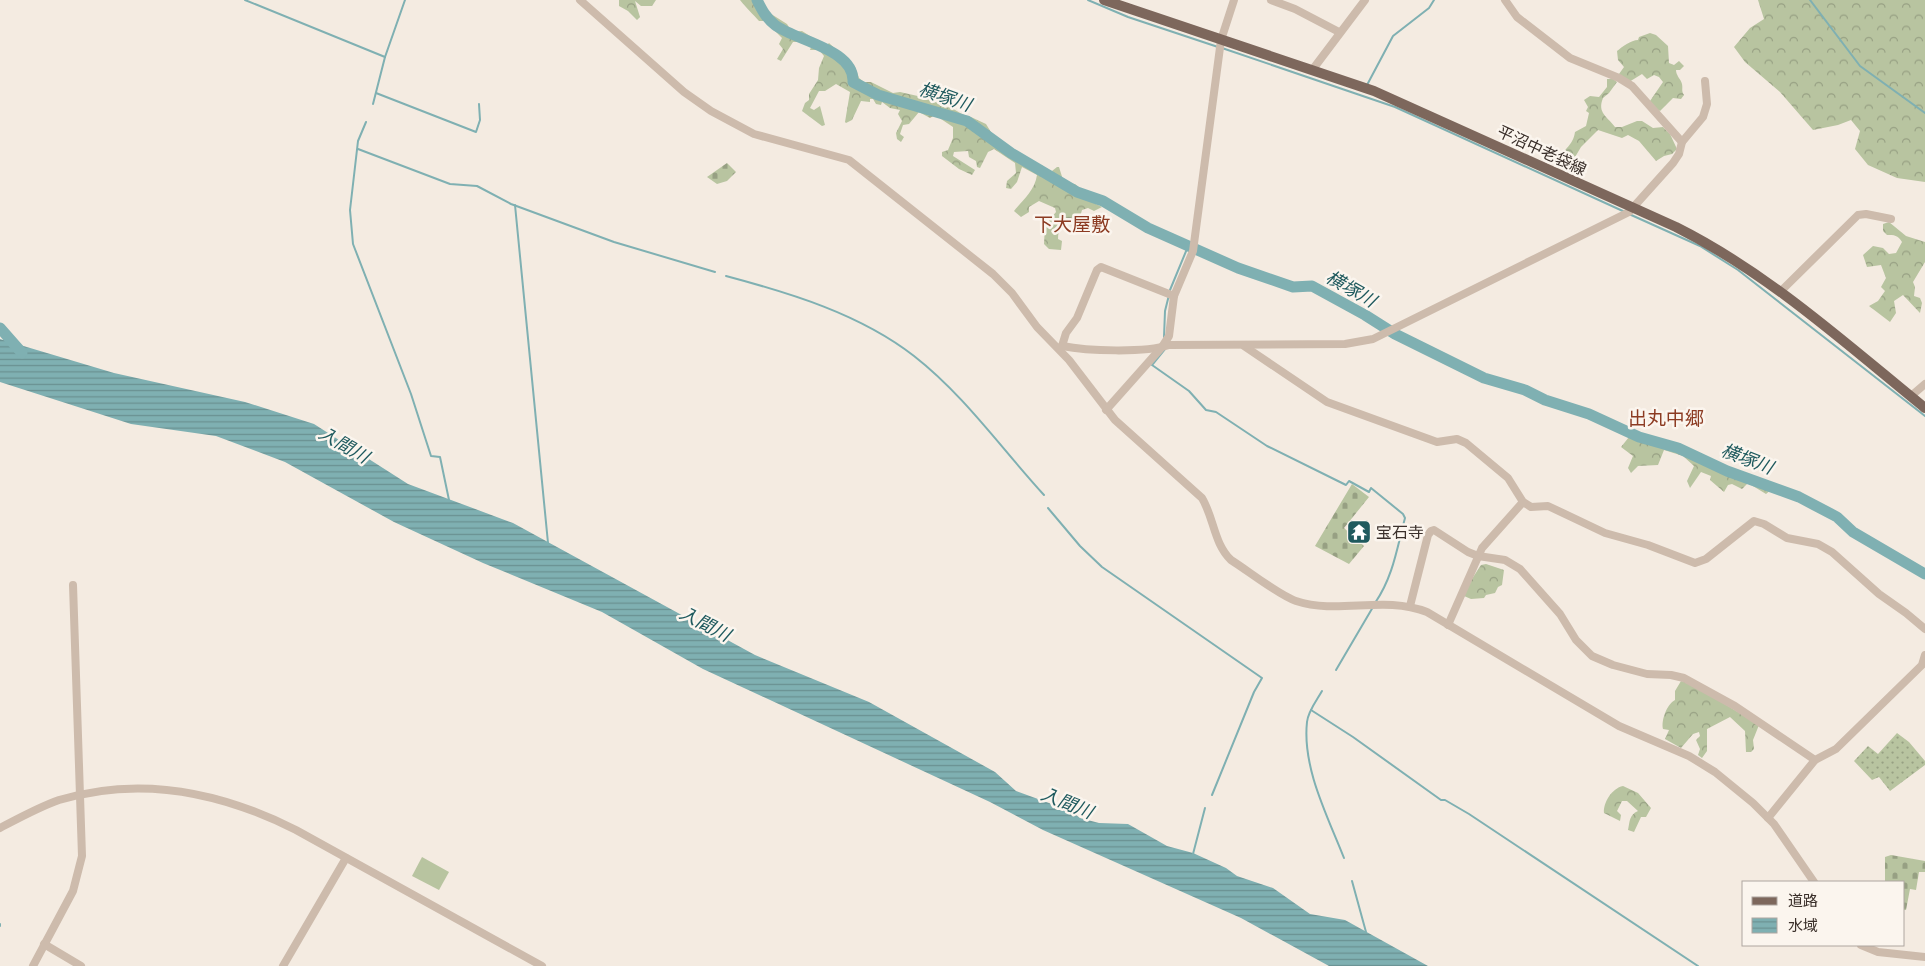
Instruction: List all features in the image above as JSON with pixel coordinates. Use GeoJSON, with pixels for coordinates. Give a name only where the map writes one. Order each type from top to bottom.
{"type":"FeatureCollection","features":[{"type":"Feature","properties":{"kind":"main road","name":"平沼中老袋線"},"geometry":{"type":"LineString","coordinates":[[1104,0],[1221,40],[1313,68],[1426,112],[1712,244],[1781,291],[1925,408]]}},
{"type":"Feature","properties":{"kind":"street"},"geometry":{"type":"LineString","coordinates":[[580,0],[684,92],[740,129],[766,138],[842,158],[865,170],[993,274],[1012,293],[1037,327],[1061,347],[1106,410],[1143,447],[1202,498],[1209,510],[1218,543],[1224,554],[1231,560],[1294,601],[1328,606],[1388,603],[1410,606],[1427,612],[1619,726],[1689,756],[1733,786],[1768,818],[1813,881]]}},
{"type":"Feature","properties":{"kind":"street"},"geometry":{"type":"LineString","coordinates":[[1106,410],[1162,348],[1169,336],[1174,296],[1193,251],[1221,40],[1234,0]]}},
{"type":"Feature","properties":{"kind":"street"},"geometry":{"type":"LineString","coordinates":[[1271,0],[1295,9],[1339,32]]}},
{"type":"Feature","properties":{"kind":"street"},"geometry":{"type":"LineString","coordinates":[[1313,68],[1365,0]]}},
{"type":"Feature","properties":{"kind":"street"},"geometry":{"type":"LineString","coordinates":[[1505,0],[1517,17],[1570,58],[1619,78],[1632,86],[1682,142]]}},
{"type":"Feature","properties":{"kind":"street"},"geometry":{"type":"LineString","coordinates":[[1061,347],[1092,349],[1162,348],[1169,345],[1346,344],[1373,338],[1634,208],[1680,154],[1682,142],[1703,117],[1708,104],[1705,81]]}},
{"type":"Feature","properties":{"kind":"street"},"geometry":{"type":"LineString","coordinates":[[1781,291],[1858,215],[1866,214],[1891,219]]}},
{"type":"Feature","properties":{"kind":"street"},"geometry":{"type":"LineString","coordinates":[[1061,347],[1066,333],[1074,324],[1101,267],[1174,296]]}},
{"type":"Feature","properties":{"kind":"street"},"geometry":{"type":"LineString","coordinates":[[1244,346],[1327,402],[1437,442],[1456,439],[1466,443],[1508,478],[1523,502],[1531,507],[1548,506],[1604,533],[1648,545],[1695,563],[1706,559],[1754,521],[1764,524],[1786,538],[1818,544],[1832,552],[1879,594],[1925,629]]}},
{"type":"Feature","properties":{"kind":"street"},"geometry":{"type":"LineString","coordinates":[[1911,396],[1925,384]]}},
{"type":"Feature","properties":{"kind":"street"},"geometry":{"type":"LineString","coordinates":[[1448,625],[1478,556],[1492,535],[1523,502]]}},
{"type":"Feature","properties":{"kind":"street"},"geometry":{"type":"LineString","coordinates":[[1410,606],[1430,531],[1434,530],[1478,556],[1506,560],[1520,569],[1560,614],[1576,640],[1592,656],[1607,663],[1648,674],[1671,675],[1684,678],[1735,706],[1815,760]]}},
{"type":"Feature","properties":{"kind":"street"},"geometry":{"type":"LineString","coordinates":[[32,966],[73,892],[82,856],[73,585]]}},
{"type":"Feature","properties":{"kind":"street"},"geometry":{"type":"LineString","coordinates":[[1768,818],[1815,760],[1836,750],[1924,667],[1925,654]]}},
{"type":"Feature","properties":{"kind":"street"},"geometry":{"type":"LineString","coordinates":[[0,828],[58,801],[125,789],[163,789],[221,798],[263,813],[537,965]]}},
{"type":"Feature","properties":{"kind":"street"},"geometry":{"type":"LineString","coordinates":[[283,966],[346,858]]}},
{"type":"Feature","properties":{"kind":"street"},"geometry":{"type":"LineString","coordinates":[[44,944],[81,966]]}},
{"type":"Feature","properties":{"kind":"street"},"geometry":{"type":"LineString","coordinates":[[1863,946],[1878,952],[1925,957]]}},
{"type":"Feature","properties":{"kind":"green space"},"geometry":{"type":"Polygon","coordinates":[[[619,0],[656,0],[652,6],[641,6],[635,1],[640,17],[637,20],[628,11],[619,6],[619,0]]]}},
{"type":"Feature","properties":{"kind":"green space"},"geometry":{"type":"Polygon","coordinates":[[[740,0],[758,0],[768,12],[787,24],[792,32],[802,31],[826,46],[829,43],[855,67],[859,78],[864,82],[871,82],[893,93],[900,92],[931,99],[945,108],[950,107],[967,117],[986,124],[994,137],[1013,153],[1021,156],[1024,161],[1043,166],[1046,171],[1052,171],[1059,167],[1064,183],[1075,184],[1083,191],[1084,198],[1102,207],[1094,211],[1088,208],[1082,210],[1080,217],[1087,224],[1095,227],[1096,230],[1089,229],[1085,232],[1069,222],[1059,233],[1058,239],[1062,241],[1061,250],[1049,249],[1044,244],[1045,225],[1056,212],[1055,208],[1039,201],[1029,207],[1029,212],[1021,217],[1014,211],[1031,190],[1037,175],[1022,167],[1017,182],[1011,189],[1006,188],[1007,181],[1016,173],[1015,163],[994,149],[988,152],[980,168],[977,167],[976,161],[969,157],[968,151],[954,152],[953,156],[975,170],[972,175],[959,169],[942,156],[942,152],[948,150],[953,138],[953,127],[935,115],[930,118],[919,112],[909,124],[903,125],[900,134],[904,137],[901,142],[897,139],[896,133],[902,121],[898,114],[900,110],[890,108],[882,102],[881,105],[876,104],[873,99],[870,99],[870,102],[861,101],[852,120],[846,123],[850,92],[836,84],[825,91],[819,91],[810,108],[814,110],[820,106],[825,125],[822,126],[802,111],[805,103],[809,100],[809,94],[818,80],[819,68],[824,56],[819,50],[810,50],[811,47],[803,42],[793,42],[781,61],[777,59],[783,49],[779,44],[782,38],[765,21],[759,21],[740,0]]]}},
{"type":"Feature","properties":{"kind":"green space"},"geometry":{"type":"Polygon","coordinates":[[[1758,0],[1925,0],[1925,182],[1897,178],[1868,165],[1855,149],[1860,131],[1851,120],[1838,125],[1813,130],[1780,92],[1745,62],[1734,47],[1750,28],[1764,19],[1758,0]]]}},
{"type":"Feature","properties":{"kind":"green space"},"geometry":{"type":"Polygon","coordinates":[[[1650,33],[1656,35],[1668,46],[1669,63],[1674,65],[1679,61],[1684,66],[1680,70],[1676,70],[1684,95],[1681,99],[1673,98],[1660,111],[1650,101],[1663,82],[1659,77],[1654,75],[1647,79],[1642,74],[1629,82],[1619,74],[1624,67],[1618,60],[1617,51],[1630,42],[1638,40],[1639,37],[1650,33]]]}},
{"type":"Feature","properties":{"kind":"green space"},"geometry":{"type":"Polygon","coordinates":[[[1607,79],[1613,79],[1617,82],[1601,103],[1602,111],[1606,117],[1615,127],[1622,127],[1642,121],[1653,128],[1663,127],[1670,134],[1677,149],[1672,154],[1656,161],[1639,141],[1628,135],[1622,138],[1598,130],[1581,147],[1568,169],[1562,167],[1559,162],[1575,132],[1586,126],[1589,113],[1586,111],[1588,107],[1584,100],[1590,96],[1599,97],[1607,87],[1607,79]]]}},
{"type":"Feature","properties":{"kind":"green space"},"geometry":{"type":"Polygon","coordinates":[[[727,163],[736,172],[727,181],[717,184],[707,177],[727,163]]]}},
{"type":"Feature","properties":{"kind":"green space"},"geometry":{"type":"Polygon","coordinates":[[[1889,222],[1906,236],[1925,242],[1925,262],[1913,282],[1915,287],[1914,296],[1920,298],[1922,303],[1920,313],[1903,295],[1894,301],[1896,313],[1890,322],[1869,306],[1878,301],[1885,291],[1881,287],[1886,278],[1881,265],[1867,267],[1863,255],[1873,246],[1883,248],[1889,254],[1896,253],[1902,242],[1894,235],[1887,235],[1883,231],[1883,224],[1889,222]]]}},
{"type":"Feature","properties":{"kind":"green space"},"geometry":{"type":"Polygon","coordinates":[[[1635,434],[1652,440],[1657,445],[1680,451],[1720,471],[1744,474],[1768,483],[1772,489],[1766,494],[1748,483],[1742,489],[1732,484],[1728,485],[1724,492],[1710,480],[1711,476],[1701,472],[1690,488],[1687,481],[1694,466],[1683,456],[1664,450],[1658,465],[1638,466],[1631,473],[1628,468],[1633,456],[1621,447],[1629,437],[1635,434]]]}},
{"type":"Feature","properties":{"kind":"green space"},"geometry":{"type":"Polygon","coordinates":[[[1352,484],[1369,497],[1344,528],[1364,546],[1349,564],[1315,546],[1352,484]]]}},
{"type":"Feature","properties":{"kind":"green space"},"geometry":{"type":"Polygon","coordinates":[[[1486,564],[1504,570],[1502,585],[1498,587],[1495,593],[1486,595],[1484,598],[1471,599],[1464,596],[1466,588],[1481,565],[1486,564]]]}},
{"type":"Feature","properties":{"kind":"green space"},"geometry":{"type":"Polygon","coordinates":[[[1681,681],[1692,684],[1759,725],[1753,740],[1754,749],[1751,752],[1746,752],[1745,731],[1730,717],[1707,729],[1707,751],[1702,758],[1698,755],[1700,749],[1696,740],[1700,736],[1699,732],[1693,734],[1681,748],[1665,739],[1669,730],[1663,729],[1664,717],[1669,705],[1675,700],[1675,691],[1681,681]]]}},
{"type":"Feature","properties":{"kind":"green space"},"geometry":{"type":"Polygon","coordinates":[[[1897,733],[1909,742],[1925,761],[1925,765],[1890,791],[1879,777],[1872,780],[1854,761],[1868,746],[1878,754],[1897,733]]]}},
{"type":"Feature","properties":{"kind":"green space"},"geometry":{"type":"Polygon","coordinates":[[[1623,786],[1638,793],[1651,808],[1646,817],[1641,817],[1634,832],[1628,830],[1629,824],[1631,816],[1638,811],[1627,801],[1622,801],[1617,811],[1621,815],[1620,821],[1604,813],[1609,796],[1619,787],[1623,786]]]}},
{"type":"Feature","properties":{"kind":"green space"},"geometry":{"type":"Polygon","coordinates":[[[1891,855],[1925,861],[1925,872],[1919,872],[1916,890],[1910,889],[1906,910],[1905,881],[1885,881],[1885,857],[1891,855]]]}},
{"type":"Feature","properties":{"kind":"green space"},"geometry":{"type":"Polygon","coordinates":[[[422,857],[449,872],[439,890],[412,876],[422,857]]]}},
{"type":"Feature","properties":{"kind":"water","name":"入間川"},"geometry":{"type":"Polygon","coordinates":[[[0,339],[114,373],[245,402],[314,424],[408,484],[513,523],[755,655],[869,702],[995,772],[1016,791],[1071,811],[1080,818],[1099,823],[1128,824],[1167,846],[1193,853],[1226,868],[1237,876],[1273,888],[1310,914],[1345,920],[1428,966],[1329,966],[1241,918],[1043,830],[990,802],[703,669],[602,612],[483,563],[394,522],[285,462],[216,436],[131,424],[0,382],[0,339]]]}},
{"type":"Feature","properties":{"kind":"waterway"},"geometry":{"type":"LineString","coordinates":[[245,0],[385,57]]}},
{"type":"Feature","properties":{"kind":"waterway"},"geometry":{"type":"LineString","coordinates":[[373,104],[385,57],[405,0]]}},
{"type":"Feature","properties":{"kind":"waterway","name":"横塚川"},"geometry":{"type":"LineString","coordinates":[[757,0],[767,17],[775,25],[784,31],[823,47],[845,61],[851,71],[853,82],[878,95],[967,121],[1011,153],[1077,192],[1103,201],[1148,228],[1238,268],[1293,287],[1312,286],[1395,334],[1484,378],[1525,390],[1545,400],[1589,414],[1639,437],[1678,448],[1727,471],[1799,497],[1837,517],[1853,532],[1925,574]]}},
{"type":"Feature","properties":{"kind":"waterway"},"geometry":{"type":"LineString","coordinates":[[1088,0],[1128,17],[1218,47]]}},
{"type":"Feature","properties":{"kind":"waterway"},"geometry":{"type":"LineString","coordinates":[[1367,85],[1393,36],[1429,8],[1434,0]]}},
{"type":"Feature","properties":{"kind":"waterway"},"geometry":{"type":"LineString","coordinates":[[1810,0],[1860,66],[1925,113]]}},
{"type":"Feature","properties":{"kind":"waterway"},"geometry":{"type":"LineString","coordinates":[[1222,48],[1395,107],[1625,212]]}},
{"type":"Feature","properties":{"kind":"waterway"},"geometry":{"type":"LineString","coordinates":[[376,93],[476,132],[480,120],[479,104]]}},
{"type":"Feature","properties":{"kind":"waterway"},"geometry":{"type":"LineString","coordinates":[[366,122],[358,141],[350,210],[353,244],[411,394],[431,456],[440,457],[449,500]]}},
{"type":"Feature","properties":{"kind":"waterway"},"geometry":{"type":"LineString","coordinates":[[358,149],[450,184],[477,186],[511,204],[614,242],[715,272]]}},
{"type":"Feature","properties":{"kind":"waterway"},"geometry":{"type":"LineString","coordinates":[[515,205],[548,543]]}},
{"type":"Feature","properties":{"kind":"waterway"},"geometry":{"type":"LineString","coordinates":[[1629,214],[1700,246],[1738,270],[1925,416]]}},
{"type":"Feature","properties":{"kind":"waterway"},"geometry":{"type":"LineString","coordinates":[[1170,290],[1189,244]]}},
{"type":"Feature","properties":{"kind":"waterway"},"geometry":{"type":"LineString","coordinates":[[726,276],[824,307],[871,328],[893,341],[932,371],[966,405],[1044,495]]}},
{"type":"Feature","properties":{"kind":"waterway"},"geometry":{"type":"LineString","coordinates":[[1164,337],[1165,311],[1169,295]]}},
{"type":"Feature","properties":{"kind":"waterway"},"geometry":{"type":"LineString","coordinates":[[0,328],[22,353]]}},
{"type":"Feature","properties":{"kind":"waterway"},"geometry":{"type":"LineString","coordinates":[[1165,349],[1152,365],[1189,391],[1206,410],[1216,412],[1267,446],[1346,485],[1349,481],[1369,492],[1371,488],[1403,514],[1405,518],[1394,562],[1386,583],[1375,603]]}},
{"type":"Feature","properties":{"kind":"waterway"},"geometry":{"type":"LineString","coordinates":[[1048,508],[1080,546],[1102,567],[1262,678],[1254,692],[1212,795]]}},
{"type":"Feature","properties":{"kind":"waterway"},"geometry":{"type":"LineString","coordinates":[[1336,670],[1373,607]]}},
{"type":"Feature","properties":{"kind":"waterway"},"geometry":{"type":"LineString","coordinates":[[1322,691],[1311,710],[1307,722],[1308,757],[1324,809],[1344,858]]}},
{"type":"Feature","properties":{"kind":"waterway"},"geometry":{"type":"LineString","coordinates":[[1311,710],[1353,737],[1441,800],[1445,800],[1469,814],[1698,966]]}},
{"type":"Feature","properties":{"kind":"waterway"},"geometry":{"type":"LineString","coordinates":[[1193,854],[1205,808]]}},
{"type":"Feature","properties":{"kind":"waterway"},"geometry":{"type":"LineString","coordinates":[[1352,881],[1366,932]]}},
{"type":"Feature","properties":{"kind":"place","name":"宝石寺"},"geometry":{"type":"Point","coordinates":[1359,532]}},
{"type":"Feature","properties":{"kind":"district","name":"下大屋敷"},"geometry":{"type":"Point","coordinates":[1072,224]}},
{"type":"Feature","properties":{"kind":"district","name":"出丸中郷"},"geometry":{"type":"Point","coordinates":[1666,418]}}]}
